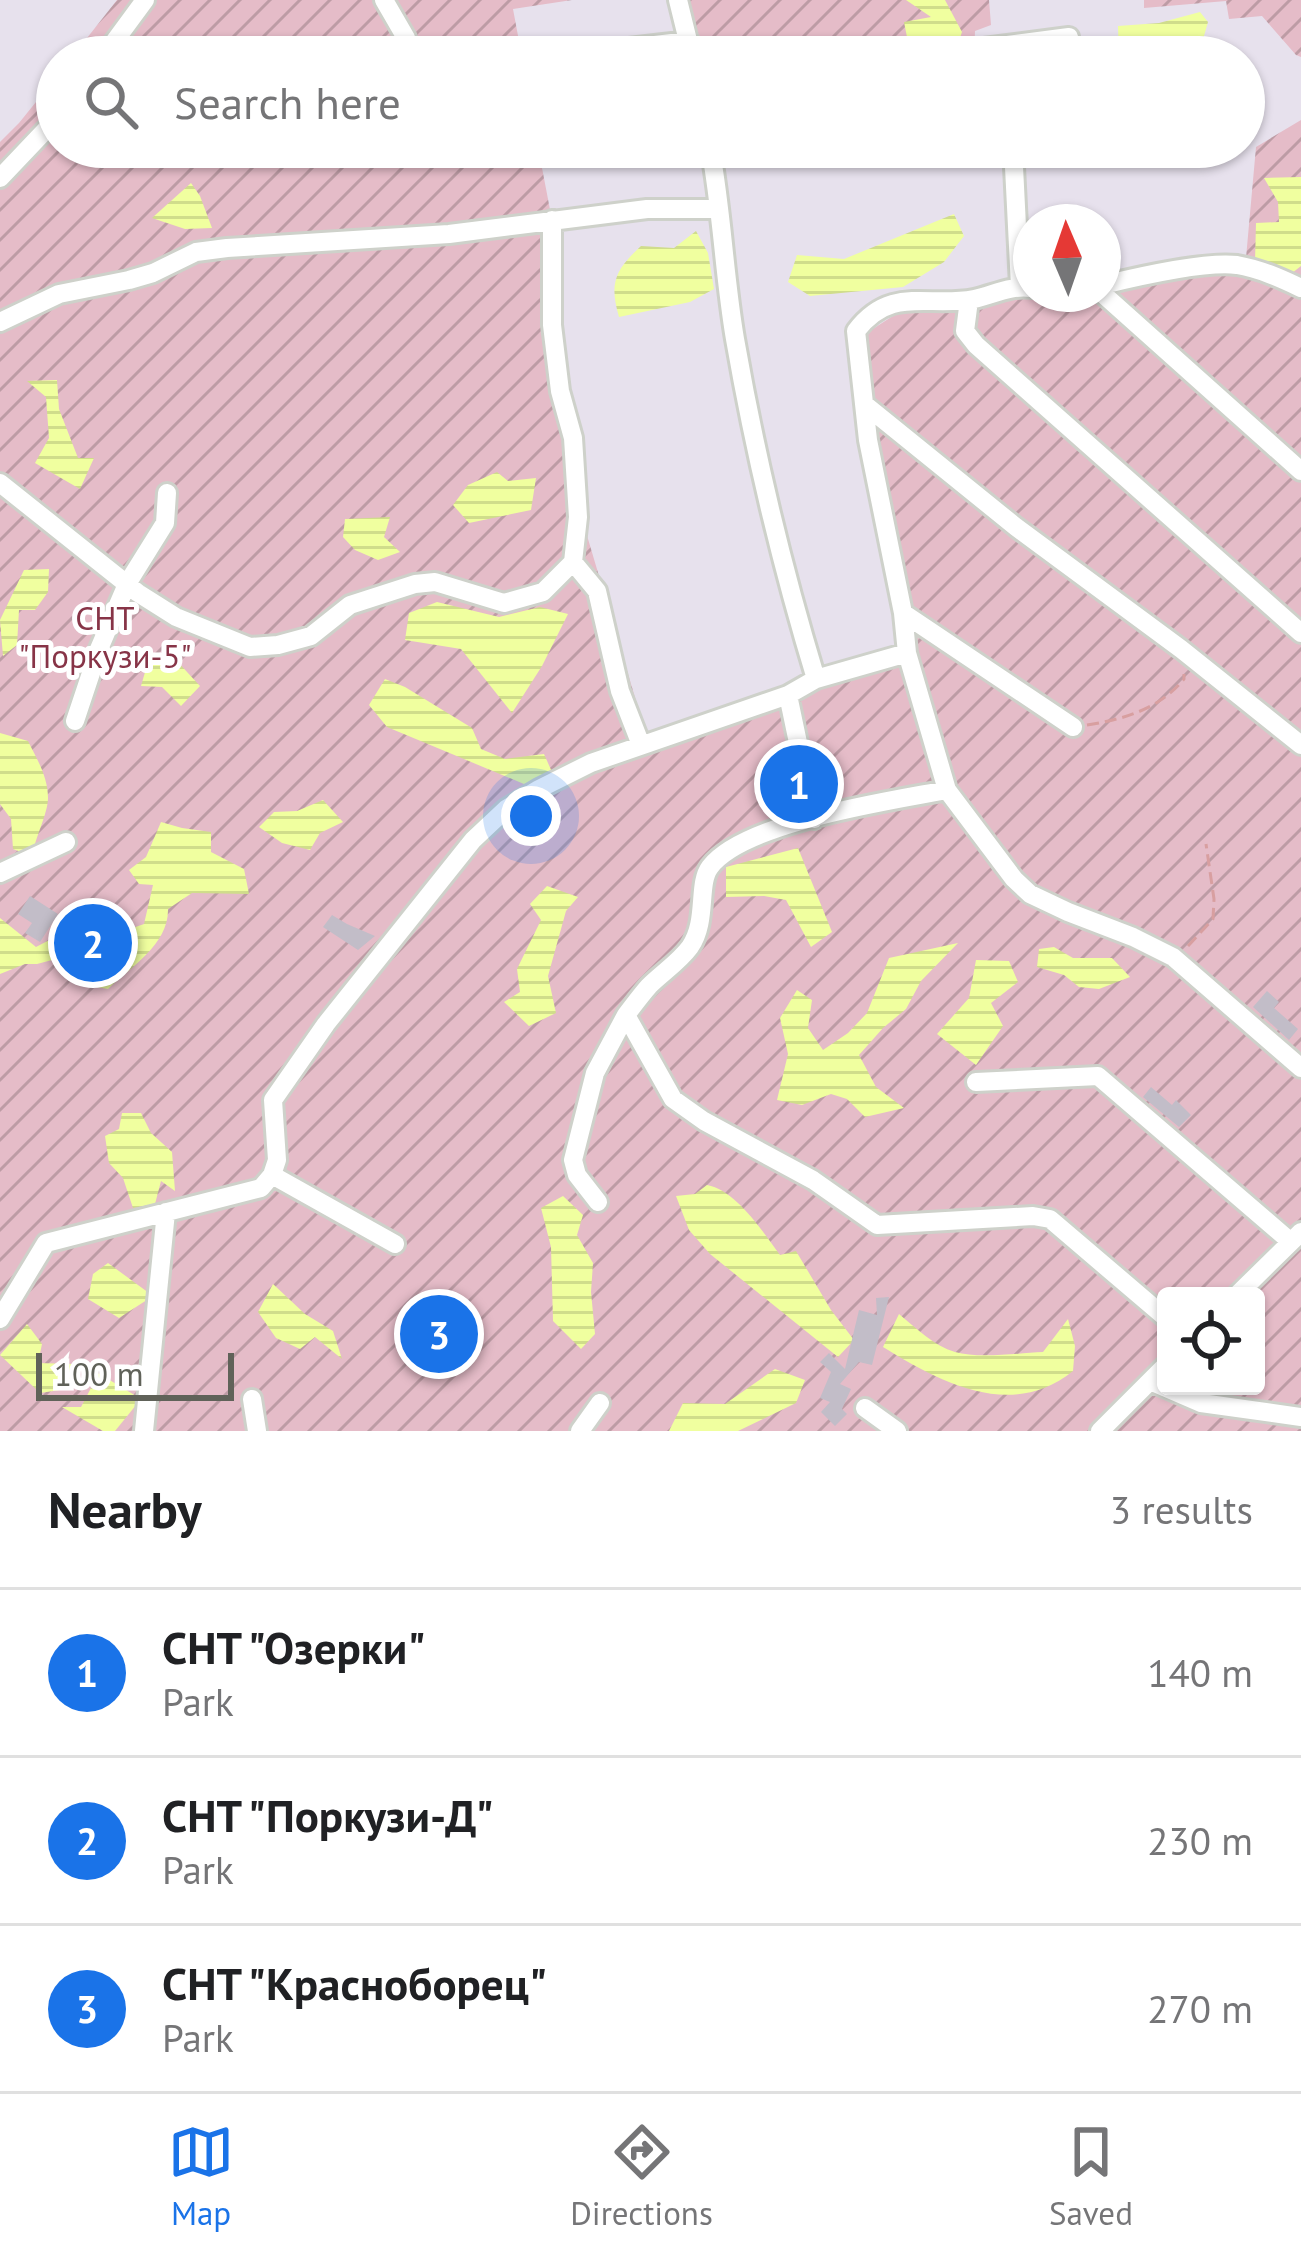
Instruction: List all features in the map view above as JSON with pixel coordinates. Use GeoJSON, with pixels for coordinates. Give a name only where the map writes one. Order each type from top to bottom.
{"type":"FeatureCollection","features":[{"type":"Feature","properties":{"kind":"street"},"geometry":{"type":"LineString","coordinates":[[119,36],[146,0]]}},
{"type":"Feature","properties":{"kind":"street"},"geometry":{"type":"LineString","coordinates":[[384,0],[405,36]]}},
{"type":"Feature","properties":{"kind":"street"},"geometry":{"type":"LineString","coordinates":[[678,0],[688,36]]}},
{"type":"Feature","properties":{"kind":"street"},"geometry":{"type":"LineString","coordinates":[[0,178],[36,140]]}},
{"type":"Feature","properties":{"kind":"street"},"geometry":{"type":"LineString","coordinates":[[713,168],[734,335],[763,483],[816,679]]}},
{"type":"Feature","properties":{"kind":"street"},"geometry":{"type":"LineString","coordinates":[[1015,168],[1018,204]]}},
{"type":"Feature","properties":{"kind":"street"},"geometry":{"type":"LineString","coordinates":[[0,322],[59,294],[141,277],[196,252],[449,234],[647,209],[719,209]]}},
{"type":"Feature","properties":{"kind":"street"},"geometry":{"type":"LineString","coordinates":[[0,483],[176,617],[250,647],[311,636],[350,605],[415,584],[435,582],[504,603],[543,592],[573,562],[578,517],[573,438],[560,391],[553,325],[552,220]]}},
{"type":"Feature","properties":{"kind":"street"},"geometry":{"type":"LineString","coordinates":[[1121,283],[1143,275],[1231,264],[1261,270],[1301,288]]}},
{"type":"Feature","properties":{"kind":"street"},"geometry":{"type":"LineString","coordinates":[[1013,290],[969,300],[887,305],[868,314],[856,331],[868,440],[908,652],[946,790],[1030,894],[1173,957],[1301,1068]]}},
{"type":"Feature","properties":{"kind":"street"},"geometry":{"type":"LineString","coordinates":[[969,300],[965,331],[976,345],[1301,633]]}},
{"type":"Feature","properties":{"kind":"street"},"geometry":{"type":"LineString","coordinates":[[1121,306],[1301,471]]}},
{"type":"Feature","properties":{"kind":"street"},"geometry":{"type":"LineString","coordinates":[[864,404],[1301,745]]}},
{"type":"Feature","properties":{"kind":"street"},"geometry":{"type":"LineString","coordinates":[[75,721],[127,584],[165,523],[166,493]]}},
{"type":"Feature","properties":{"kind":"street"},"geometry":{"type":"LineString","coordinates":[[573,562],[597,591],[620,691],[640,745]]}},
{"type":"Feature","properties":{"kind":"street"},"geometry":{"type":"LineString","coordinates":[[903,614],[1073,727]]}},
{"type":"Feature","properties":{"kind":"street"},"geometry":{"type":"LineString","coordinates":[[0,1319],[46,1243],[261,1188],[277,1160],[273,1100],[326,1024],[473,840],[506,809],[591,763],[788,695],[816,679],[908,652]]}},
{"type":"Feature","properties":{"kind":"street"},"geometry":{"type":"LineString","coordinates":[[788,695],[814,819]]}},
{"type":"Feature","properties":{"kind":"street"},"geometry":{"type":"LineString","coordinates":[[598,1202],[577,1175],[573,1160],[595,1072],[647,988],[689,947],[701,921],[705,872],[724,852],[759,835],[946,790]]}},
{"type":"Feature","properties":{"kind":"street"},"geometry":{"type":"LineString","coordinates":[[0,873],[66,842]]}},
{"type":"Feature","properties":{"kind":"street"},"geometry":{"type":"LineString","coordinates":[[626,1016],[673,1099],[813,1180],[877,1225],[1050,1219],[1157,1310]]}},
{"type":"Feature","properties":{"kind":"street"},"geometry":{"type":"LineString","coordinates":[[976,1082],[1098,1076],[1293,1247],[1246,1287]]}},
{"type":"Feature","properties":{"kind":"street"},"geometry":{"type":"LineString","coordinates":[[272,1175],[394,1244]]}},
{"type":"Feature","properties":{"kind":"street"},"geometry":{"type":"LineString","coordinates":[[144,1431],[166,1212]]}},
{"type":"Feature","properties":{"kind":"street"},"geometry":{"type":"LineString","coordinates":[[38,1222],[46,1243]]}},
{"type":"Feature","properties":{"kind":"street"},"geometry":{"type":"LineString","coordinates":[[1100,1431],[1157,1374]]}},
{"type":"Feature","properties":{"kind":"street"},"geometry":{"type":"LineString","coordinates":[[1150,1381],[1202,1402],[1301,1417]]}},
{"type":"Feature","properties":{"kind":"street"},"geometry":{"type":"LineString","coordinates":[[252,1400],[257,1431]]}},
{"type":"Feature","properties":{"kind":"street"},"geometry":{"type":"LineString","coordinates":[[580,1431],[600,1402]]}},
{"type":"Feature","properties":{"kind":"street"},"geometry":{"type":"LineString","coordinates":[[865,1408],[897,1431]]}},
{"type":"Feature","properties":{"kind":"path"},"geometry":{"type":"LineString","coordinates":[[1073,727],[1122,720],[1168,698],[1184,679],[1181,649]]}},
{"type":"Feature","properties":{"kind":"path"},"geometry":{"type":"LineString","coordinates":[[1173,957],[1213,919],[1206,844]]}},
{"type":"Feature","properties":{"kind":"green space"},"geometry":{"type":"Polygon","coordinates":[[[117,0],[572,0],[513,9],[518,36],[89,36],[117,0]]]}},
{"type":"Feature","properties":{"kind":"green space"},"geometry":{"type":"Polygon","coordinates":[[[690,0],[989,0],[991,25],[975,31],[975,36],[693,36],[690,0]]]}},
{"type":"Feature","properties":{"kind":"green space"},"geometry":{"type":"Polygon","coordinates":[[[1144,0],[1301,0],[1301,57],[1262,16],[1229,19],[1226,1],[1144,8],[1144,0]]]}},
{"type":"Feature","properties":{"kind":"green space","name":"СНТ \"Поркузи-5\""},"geometry":{"type":"Polygon","coordinates":[[[36,102],[36,168],[542,168],[552,220],[583,522],[650,748],[907,652],[862,336],[899,312],[975,309],[1013,297],[1013,312],[1121,312],[1121,272],[1246,258],[1254,168],[1265,168],[1265,142],[1301,120],[1301,1431],[0,1431],[0,142],[36,102]]]}},
{"type":"Feature","properties":{"kind":"shaded area"},"geometry":{"type":"Polygon","coordinates":[[[906,0],[945,0],[961,36],[907,36],[904,22],[931,17],[906,0]]]}},
{"type":"Feature","properties":{"kind":"shaded area"},"geometry":{"type":"Polygon","coordinates":[[[1200,12],[1208,22],[1204,36],[1118,36],[1118,26],[1159,23],[1200,12]]]}},
{"type":"Feature","properties":{"kind":"shaded area"},"geometry":{"type":"Polygon","coordinates":[[[1301,177],[1301,266],[1287,277],[1255,262],[1256,223],[1279,222],[1278,202],[1264,178],[1301,177]]]}},
{"type":"Feature","properties":{"kind":"shaded area"},"geometry":{"type":"Polygon","coordinates":[[[191,183],[212,228],[185,229],[152,218],[191,183]]]}},
{"type":"Feature","properties":{"kind":"shaded area"},"geometry":{"type":"Polygon","coordinates":[[[954,214],[964,236],[944,262],[903,287],[810,296],[788,282],[797,255],[844,259],[954,214]]]}},
{"type":"Feature","properties":{"kind":"shaded area"},"geometry":{"type":"Polygon","coordinates":[[[696,231],[708,253],[714,289],[690,302],[619,317],[615,286],[632,255],[641,246],[674,248],[696,231]]]}},
{"type":"Feature","properties":{"kind":"shaded area"},"geometry":{"type":"Polygon","coordinates":[[[57,380],[59,409],[78,458],[94,458],[80,489],[35,463],[49,438],[46,397],[27,381],[57,380]]]}},
{"type":"Feature","properties":{"kind":"shaded area"},"geometry":{"type":"Polygon","coordinates":[[[497,472],[508,481],[536,478],[531,510],[469,523],[453,505],[468,485],[497,472]]]}},
{"type":"Feature","properties":{"kind":"shaded area"},"geometry":{"type":"Polygon","coordinates":[[[390,517],[384,537],[400,552],[378,560],[355,550],[343,537],[345,519],[390,517]]]}},
{"type":"Feature","properties":{"kind":"shaded area"},"geometry":{"type":"Polygon","coordinates":[[[49,569],[48,592],[35,610],[19,610],[17,645],[3,656],[0,620],[24,570],[49,569]]]}},
{"type":"Feature","properties":{"kind":"shaded area"},"geometry":{"type":"Polygon","coordinates":[[[437,602],[499,617],[540,607],[568,614],[512,713],[461,649],[405,640],[409,613],[437,602]]]}},
{"type":"Feature","properties":{"kind":"shaded area"},"geometry":{"type":"Polygon","coordinates":[[[150,655],[175,659],[200,686],[181,706],[162,687],[141,686],[150,655]]]}},
{"type":"Feature","properties":{"kind":"shaded area"},"geometry":{"type":"Polygon","coordinates":[[[385,679],[472,728],[481,749],[505,759],[544,754],[552,772],[524,784],[387,727],[369,705],[385,679]]]}},
{"type":"Feature","properties":{"kind":"shaded area"},"geometry":{"type":"Polygon","coordinates":[[[0,733],[28,741],[46,783],[47,804],[32,856],[13,849],[11,819],[0,804],[0,733]]]}},
{"type":"Feature","properties":{"kind":"shaded area"},"geometry":{"type":"Polygon","coordinates":[[[323,800],[343,822],[320,833],[310,850],[282,843],[259,827],[274,812],[297,811],[323,800]]]}},
{"type":"Feature","properties":{"kind":"shaded area"},"geometry":{"type":"Polygon","coordinates":[[[161,822],[211,832],[211,852],[244,869],[249,894],[192,893],[168,909],[156,944],[108,989],[73,983],[52,960],[0,974],[0,918],[36,947],[55,937],[84,931],[104,938],[144,924],[153,885],[139,884],[129,870],[146,857],[161,822]]]}},
{"type":"Feature","properties":{"kind":"shaded area"},"geometry":{"type":"Polygon","coordinates":[[[798,848],[832,932],[811,947],[786,900],[726,897],[726,867],[798,848]]]}},
{"type":"Feature","properties":{"kind":"shaded area"},"geometry":{"type":"Polygon","coordinates":[[[547,886],[578,897],[566,911],[548,976],[556,1013],[529,1026],[504,1002],[520,992],[517,969],[541,920],[530,904],[547,886]]]}},
{"type":"Feature","properties":{"kind":"shaded area"},"geometry":{"type":"Polygon","coordinates":[[[958,943],[921,981],[906,1009],[859,1055],[876,1087],[904,1108],[865,1117],[847,1099],[831,1094],[802,1105],[777,1100],[788,1054],[780,1018],[797,990],[812,1000],[808,1028],[823,1050],[867,1013],[889,958],[958,943]]]}},
{"type":"Feature","properties":{"kind":"shaded area"},"geometry":{"type":"Polygon","coordinates":[[[1054,947],[1073,958],[1112,958],[1130,977],[1099,989],[1079,987],[1064,975],[1037,967],[1039,949],[1054,947]]]}},
{"type":"Feature","properties":{"kind":"shaded area"},"geometry":{"type":"Polygon","coordinates":[[[976,960],[1009,961],[1018,982],[991,1003],[1003,1026],[976,1065],[937,1034],[969,998],[976,960]]]}},
{"type":"Feature","properties":{"kind":"shaded area"},"geometry":{"type":"Polygon","coordinates":[[[122,1113],[141,1113],[151,1133],[172,1152],[175,1191],[161,1181],[155,1204],[133,1208],[123,1178],[109,1163],[105,1136],[119,1129],[122,1113]]]}},
{"type":"Feature","properties":{"kind":"shaded area"},"geometry":{"type":"Polygon","coordinates":[[[707,1185],[738,1203],[780,1255],[796,1251],[854,1340],[838,1357],[710,1254],[689,1230],[676,1196],[695,1194],[707,1185]]]}},
{"type":"Feature","properties":{"kind":"shaded area"},"geometry":{"type":"Polygon","coordinates":[[[563,1196],[583,1215],[577,1235],[593,1263],[595,1334],[581,1349],[553,1321],[551,1247],[541,1208],[563,1196]]]}},
{"type":"Feature","properties":{"kind":"shaded area"},"geometry":{"type":"Polygon","coordinates":[[[108,1263],[153,1296],[119,1318],[88,1299],[93,1274],[108,1263]]]}},
{"type":"Feature","properties":{"kind":"shaded area"},"geometry":{"type":"Polygon","coordinates":[[[273,1284],[305,1314],[333,1331],[342,1359],[315,1337],[300,1349],[276,1338],[258,1312],[273,1284]]]}},
{"type":"Feature","properties":{"kind":"shaded area"},"geometry":{"type":"Polygon","coordinates":[[[899,1314],[940,1346],[975,1355],[1043,1352],[1068,1319],[1075,1346],[1073,1371],[1049,1386],[1025,1393],[976,1391],[928,1373],[883,1347],[899,1314]]]}},
{"type":"Feature","properties":{"kind":"shaded area"},"geometry":{"type":"Polygon","coordinates":[[[27,1324],[42,1344],[38,1363],[72,1364],[73,1388],[40,1393],[0,1355],[27,1324]]]}},
{"type":"Feature","properties":{"kind":"shaded area"},"geometry":{"type":"Polygon","coordinates":[[[775,1369],[805,1380],[796,1403],[738,1431],[669,1431],[683,1403],[725,1404],[775,1369]]]}},
{"type":"Feature","properties":{"kind":"shaded area"},"geometry":{"type":"Polygon","coordinates":[[[93,1370],[141,1399],[115,1431],[103,1431],[62,1407],[81,1407],[91,1388],[93,1370]]]}},
{"type":"Feature","properties":{"kind":"building"},"geometry":{"type":"Polygon","coordinates":[[[30,896],[58,914],[40,942],[25,933],[32,923],[18,914],[30,896]]]}},
{"type":"Feature","properties":{"kind":"building"},"geometry":{"type":"Polygon","coordinates":[[[332,915],[375,936],[358,950],[323,927],[332,915]]]}},
{"type":"Feature","properties":{"kind":"building"},"geometry":{"type":"Polygon","coordinates":[[[1267,991],[1279,1002],[1274,1008],[1298,1029],[1289,1040],[1253,1007],[1267,991]]]}},
{"type":"Feature","properties":{"kind":"building"},"geometry":{"type":"Polygon","coordinates":[[[1151,1087],[1172,1105],[1176,1100],[1191,1115],[1179,1127],[1143,1097],[1151,1087]]]}},
{"type":"Feature","properties":{"kind":"building"},"geometry":{"type":"Polygon","coordinates":[[[889,1297],[872,1365],[859,1362],[840,1384],[851,1389],[842,1409],[847,1414],[835,1426],[821,1412],[830,1402],[820,1398],[831,1372],[820,1362],[829,1353],[845,1369],[859,1310],[877,1315],[876,1298],[889,1297]]]}},
{"type":"Feature","properties":{"kind":"place","name":"СНТ \"Озерки\""},"geometry":{"type":"Point","coordinates":[799,784]}},
{"type":"Feature","properties":{"kind":"place","name":"СНТ \"Поркузи-Д\""},"geometry":{"type":"Point","coordinates":[93,943]}},
{"type":"Feature","properties":{"kind":"place","name":"СНТ \"Красноборец\""},"geometry":{"type":"Point","coordinates":[439,1334]}}]}
